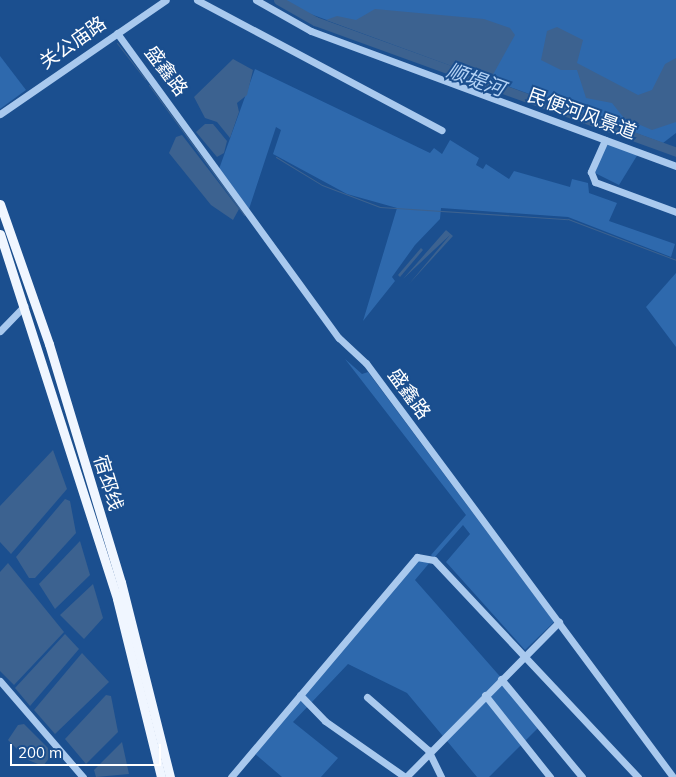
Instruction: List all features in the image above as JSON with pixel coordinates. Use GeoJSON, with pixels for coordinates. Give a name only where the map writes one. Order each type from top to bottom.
{"type":"FeatureCollection","features":[{"type":"Feature","properties":{"kind":"main road","name":"宿邳线"},"geometry":{"type":"LineString","coordinates":[[0,204],[49,344],[121,582],[170,777]]}},
{"type":"Feature","properties":{"kind":"main road","name":"宿邳线"},"geometry":{"type":"LineString","coordinates":[[0,234],[117,599],[161,777]]}},
{"type":"Feature","properties":{"kind":"street","name":"关公庙路"},"geometry":{"type":"LineString","coordinates":[[0,114],[166,0]]}},
{"type":"Feature","properties":{"kind":"street"},"geometry":{"type":"LineString","coordinates":[[197,0],[442,130]]}},
{"type":"Feature","properties":{"kind":"street","name":"民便河风景道"},"geometry":{"type":"LineString","coordinates":[[256,0],[311,31],[676,166]]}},
{"type":"Feature","properties":{"kind":"street","name":"盛鑫路"},"geometry":{"type":"LineString","coordinates":[[117,33],[339,338],[366,363],[673,777]]}},
{"type":"Feature","properties":{"kind":"street"},"geometry":{"type":"LineString","coordinates":[[605,140],[591,172],[595,182],[676,212]]}},
{"type":"Feature","properties":{"kind":"street"},"geometry":{"type":"LineString","coordinates":[[0,331],[24,306]]}},
{"type":"Feature","properties":{"kind":"street"},"geometry":{"type":"LineString","coordinates":[[231,777],[417,557],[434,560],[638,777]]}},
{"type":"Feature","properties":{"kind":"street"},"geometry":{"type":"LineString","coordinates":[[300,694],[325,721],[405,777],[428,750],[558,622]]}},
{"type":"Feature","properties":{"kind":"street"},"geometry":{"type":"LineString","coordinates":[[501,679],[582,777]]}},
{"type":"Feature","properties":{"kind":"street"},"geometry":{"type":"LineString","coordinates":[[0,681],[83,777]]}},
{"type":"Feature","properties":{"kind":"street"},"geometry":{"type":"LineString","coordinates":[[485,695],[550,777]]}},
{"type":"Feature","properties":{"kind":"street"},"geometry":{"type":"LineString","coordinates":[[367,697],[428,750],[441,777]]}},
{"type":"Feature","properties":{"kind":"shaded area"},"geometry":{"type":"Polygon","coordinates":[[[285,0],[676,0],[676,133],[663,143],[305,12],[285,0]]]}},
{"type":"Feature","properties":{"kind":"shaded area"},"geometry":{"type":"Polygon","coordinates":[[[375,9],[484,19],[510,28],[515,35],[490,80],[326,20],[337,16],[356,20],[375,9]]]}},
{"type":"Feature","properties":{"kind":"shaded area"},"geometry":{"type":"Polygon","coordinates":[[[557,27],[583,40],[577,63],[638,95],[652,90],[665,64],[676,58],[676,122],[652,130],[624,118],[612,103],[586,98],[577,70],[561,70],[541,60],[547,31],[557,27]]]}},
{"type":"Feature","properties":{"kind":"shaded area"},"geometry":{"type":"Polygon","coordinates":[[[0,56],[26,90],[0,109],[0,56]]]}},
{"type":"Feature","properties":{"kind":"shaded area"},"geometry":{"type":"Polygon","coordinates":[[[233,59],[253,70],[247,95],[237,103],[239,112],[230,138],[217,122],[205,118],[194,97],[233,59]]]}},
{"type":"Feature","properties":{"kind":"shaded area"},"geometry":{"type":"Polygon","coordinates":[[[255,69],[430,153],[434,148],[442,154],[450,140],[479,158],[476,165],[483,169],[486,164],[509,179],[514,171],[570,187],[572,179],[588,183],[589,193],[617,203],[609,221],[675,244],[671,257],[568,217],[441,208],[440,219],[415,245],[392,277],[395,281],[363,321],[397,208],[347,194],[273,154],[281,130],[276,127],[249,209],[219,169],[255,69]]]}},
{"type":"Feature","properties":{"kind":"shaded area"},"geometry":{"type":"Polygon","coordinates":[[[205,124],[213,124],[227,141],[224,153],[217,157],[196,132],[205,124]]]}},
{"type":"Feature","properties":{"kind":"shaded area"},"geometry":{"type":"Polygon","coordinates":[[[182,135],[239,209],[233,220],[211,205],[169,153],[176,137],[182,135]]]}},
{"type":"Feature","properties":{"kind":"shaded area"},"geometry":{"type":"Polygon","coordinates":[[[606,142],[638,154],[619,185],[595,173],[606,142]]]}},
{"type":"Feature","properties":{"kind":"shaded area"},"geometry":{"type":"Polygon","coordinates":[[[446,230],[453,236],[409,284],[450,235],[403,279],[446,230]]]}},
{"type":"Feature","properties":{"kind":"shaded area"},"geometry":{"type":"Polygon","coordinates":[[[421,248],[423,250],[400,277],[398,275],[421,248]]]}},
{"type":"Feature","properties":{"kind":"shaded area"},"geometry":{"type":"Polygon","coordinates":[[[676,273],[676,347],[646,307],[676,273]]]}},
{"type":"Feature","properties":{"kind":"shaded area"},"geometry":{"type":"Polygon","coordinates":[[[345,359],[362,374],[368,372],[554,622],[525,650],[446,562],[470,534],[463,525],[434,558],[431,555],[466,515],[345,359]]]}},
{"type":"Feature","properties":{"kind":"shaded area"},"geometry":{"type":"Polygon","coordinates":[[[53,450],[67,489],[11,554],[0,542],[0,506],[53,450]]]}},
{"type":"Feature","properties":{"kind":"shaded area"},"geometry":{"type":"Polygon","coordinates":[[[65,499],[70,501],[76,533],[35,578],[29,578],[16,557],[65,499]]]}},
{"type":"Feature","properties":{"kind":"shaded area"},"geometry":{"type":"Polygon","coordinates":[[[80,541],[90,575],[55,609],[39,584],[80,541]]]}},
{"type":"Feature","properties":{"kind":"shaded area"},"geometry":{"type":"Polygon","coordinates":[[[418,560],[431,561],[415,580],[542,724],[489,777],[477,777],[407,693],[348,664],[293,722],[338,758],[321,777],[282,777],[254,753],[418,560]]]}},
{"type":"Feature","properties":{"kind":"shaded area"},"geometry":{"type":"Polygon","coordinates":[[[8,563],[64,632],[14,685],[0,671],[0,572],[8,563]]]}},
{"type":"Feature","properties":{"kind":"shaded area"},"geometry":{"type":"Polygon","coordinates":[[[93,584],[103,618],[84,639],[60,615],[93,584]]]}},
{"type":"Feature","properties":{"kind":"shaded area"},"geometry":{"type":"Polygon","coordinates":[[[65,634],[79,649],[30,706],[15,688],[65,634]]]}},
{"type":"Feature","properties":{"kind":"shaded area"},"geometry":{"type":"Polygon","coordinates":[[[82,653],[109,682],[55,734],[34,710],[82,653]]]}},
{"type":"Feature","properties":{"kind":"shaded area"},"geometry":{"type":"Polygon","coordinates":[[[106,695],[111,696],[118,732],[86,764],[65,739],[106,695]]]}},
{"type":"Feature","properties":{"kind":"shaded area"},"geometry":{"type":"Polygon","coordinates":[[[24,724],[48,748],[50,757],[43,766],[28,760],[8,740],[18,725],[24,724]]]}},
{"type":"Feature","properties":{"kind":"shaded area"},"geometry":{"type":"Polygon","coordinates":[[[122,742],[129,774],[96,777],[94,770],[122,742]]]}},
{"type":"Feature","properties":{"kind":"waterway","name":"顺堤河"},"geometry":{"type":"LineString","coordinates":[[278,0],[315,21],[676,152]]}},
{"type":"Feature","properties":{"kind":"waterway"},"geometry":{"type":"LineString","coordinates":[[117,43],[145,79]]}},
{"type":"Feature","properties":{"kind":"waterway"},"geometry":{"type":"LineString","coordinates":[[149,85],[244,215]]}},
{"type":"Feature","properties":{"kind":"waterway"},"geometry":{"type":"LineString","coordinates":[[276,157],[322,185],[380,207],[568,219],[676,260]]}}]}
